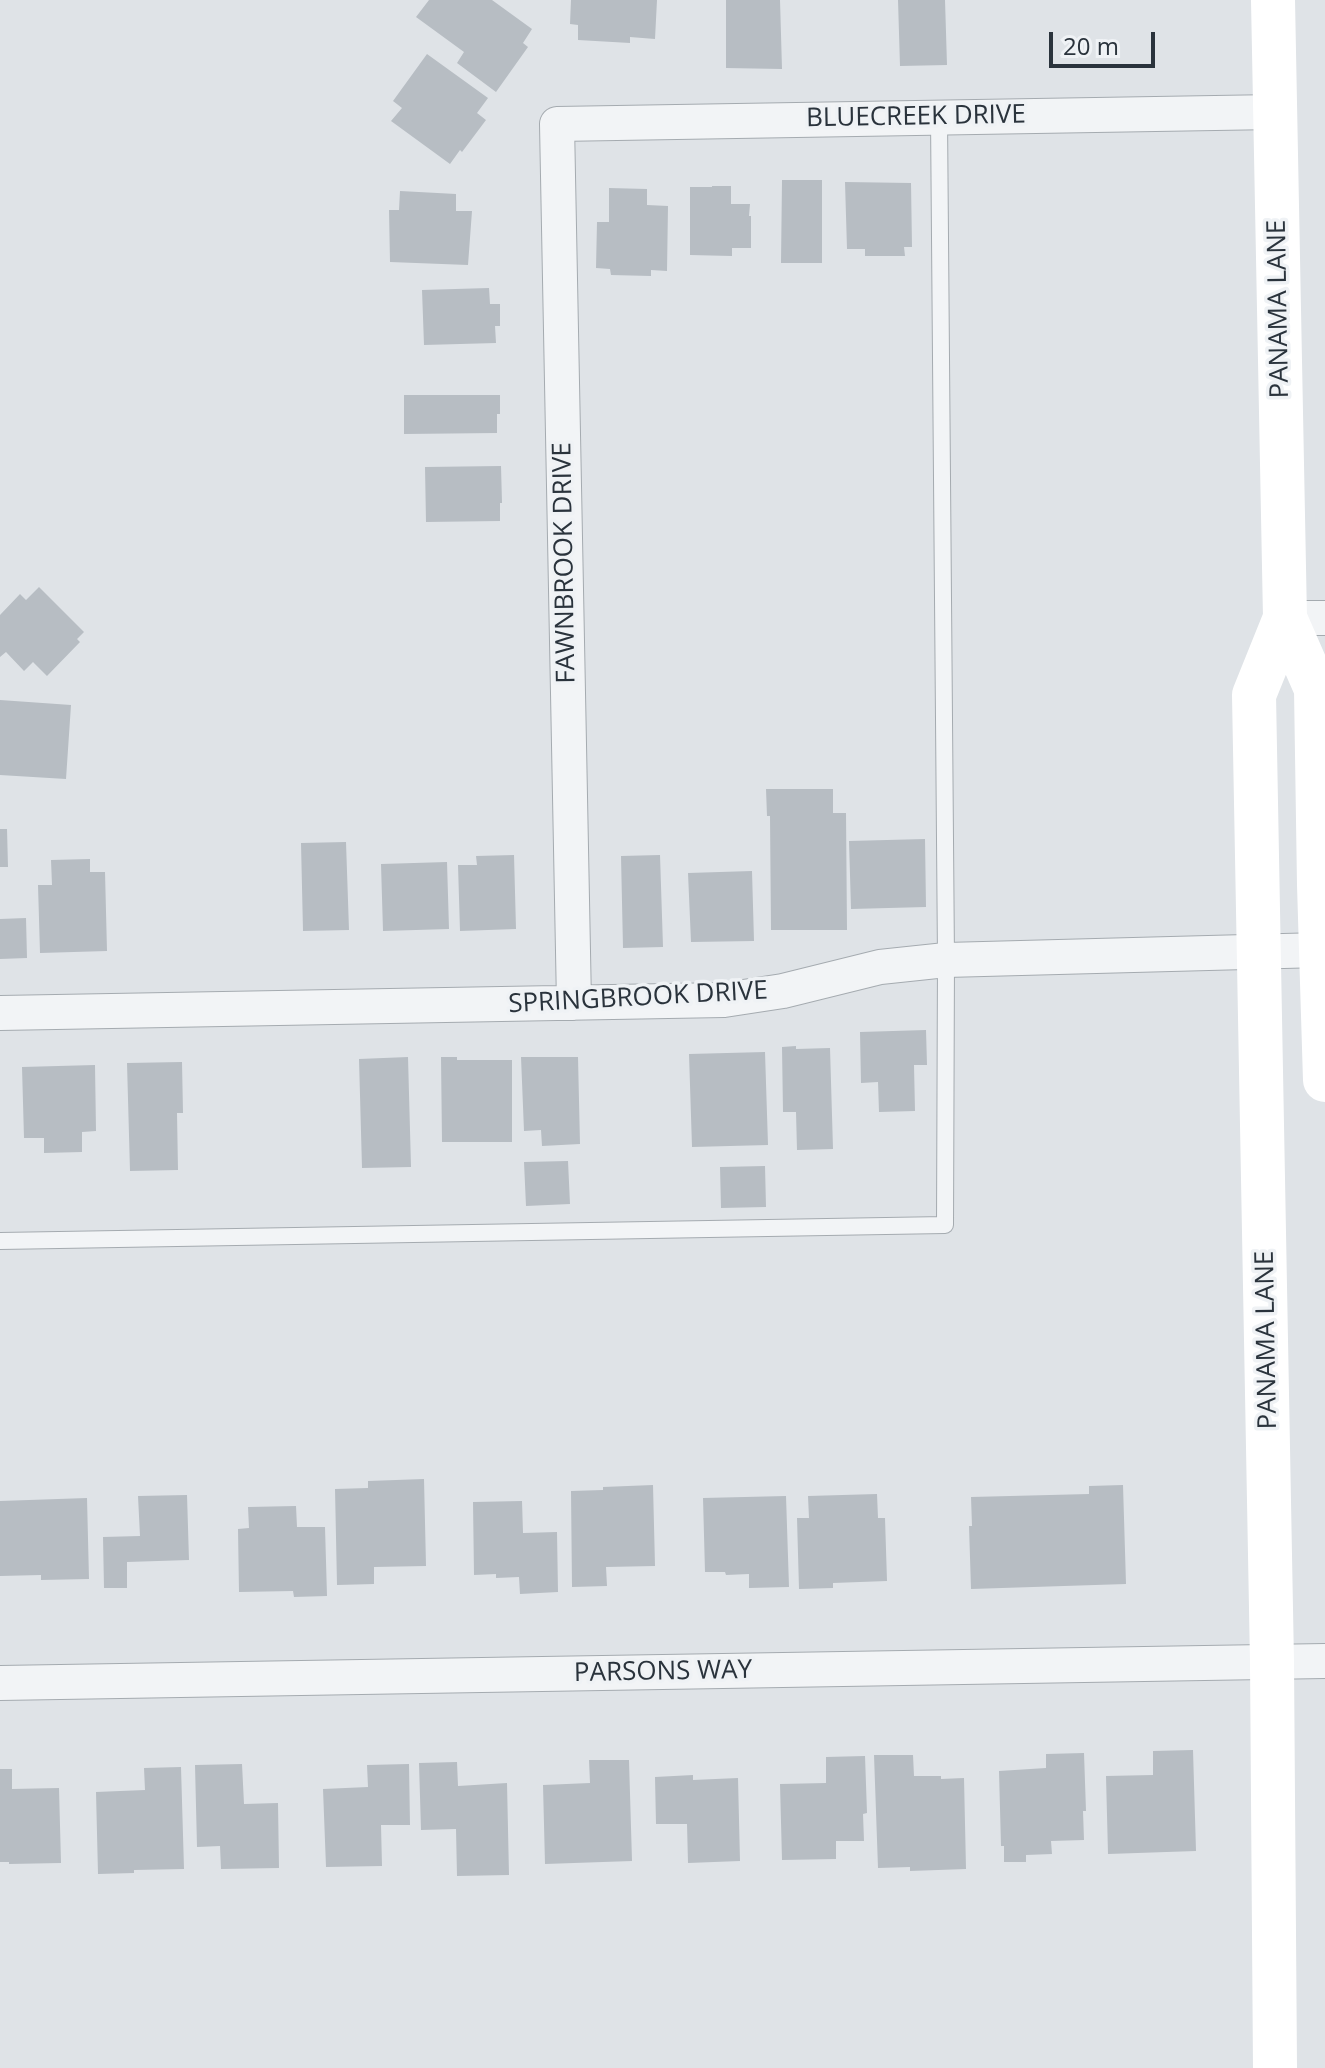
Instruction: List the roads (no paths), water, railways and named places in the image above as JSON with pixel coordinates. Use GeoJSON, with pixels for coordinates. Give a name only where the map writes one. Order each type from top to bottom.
{"type":"FeatureCollection","features":[{"type":"Feature","properties":{"kind":"main road","name":"PANAMA LANE"},"geometry":{"type":"LineString","coordinates":[[1273,0],[1275,112],[1305,618],[1316,689],[1325,1080]]}},
{"type":"Feature","properties":{"kind":"main road","name":"PANAMA LANE"},"geometry":{"type":"LineString","coordinates":[[1275,2068],[1272,1662],[1254,695],[1305,618]]}},
{"type":"Feature","properties":{"kind":"street","name":"BLUECREEK DRIVE"},"geometry":{"type":"LineString","coordinates":[[557,124],[1275,112]]}},
{"type":"Feature","properties":{"kind":"street","name":"FAWNBROOK DRIVE"},"geometry":{"type":"LineString","coordinates":[[557,124],[574,1003]]}},
{"type":"Feature","properties":{"kind":"street","name":"SPRINGBROOK DRIVE"},"geometry":{"type":"LineString","coordinates":[[0,1013],[724,1000],[783,991],[880,967],[946,960],[1321,950]]}},
{"type":"Feature","properties":{"kind":"street","name":"PARSONS WAY"},"geometry":{"type":"LineString","coordinates":[[0,1683],[1325,1661]]}},
{"type":"Feature","properties":{"kind":"lane"},"geometry":{"type":"LineString","coordinates":[[0,1241],[945,1225],[946,960],[939,117]]}}]}
